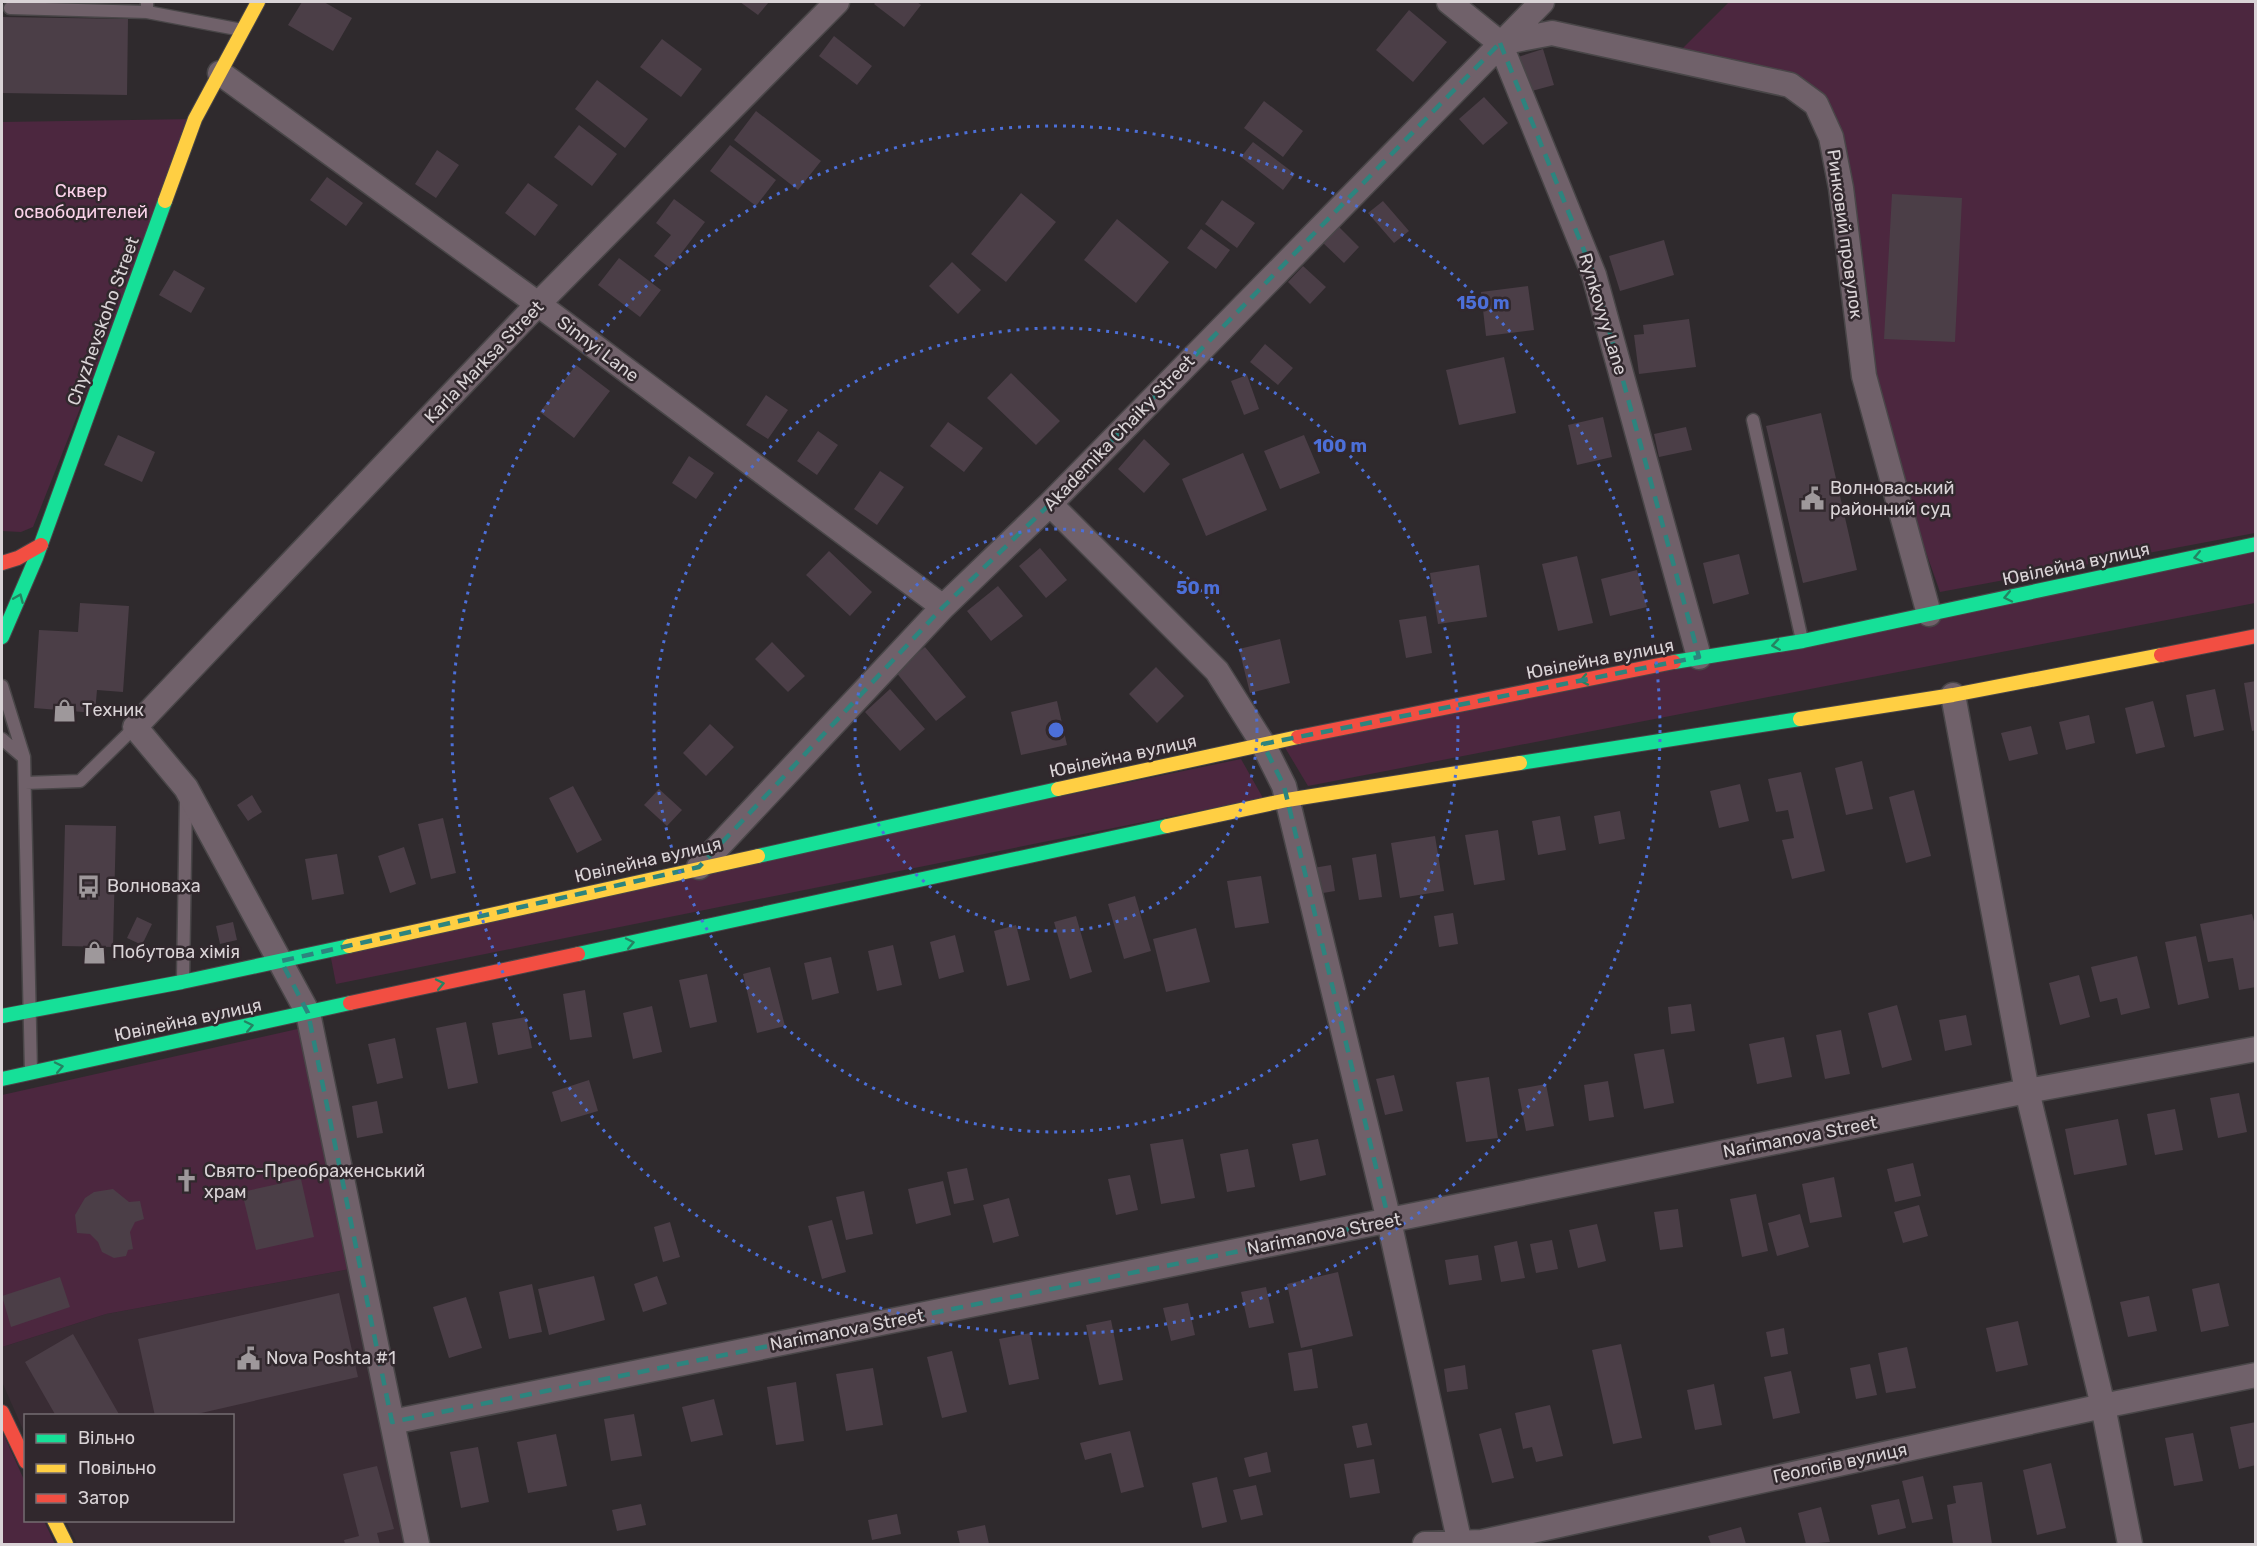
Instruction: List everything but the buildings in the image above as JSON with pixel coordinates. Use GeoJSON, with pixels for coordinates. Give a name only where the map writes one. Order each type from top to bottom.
{"type":"FeatureCollection","features":[{"type":"Feature","properties":{"kind":"street","name":"Chyzhevskoho Street"},"geometry":{"type":"LineString","coordinates":[[2,637],[36,558],[195,119],[258,2]]}},
{"type":"Feature","properties":{"kind":"street","name":"Karla Marksa Street"},"geometry":{"type":"LineString","coordinates":[[135,727],[538,304],[837,2]]}},
{"type":"Feature","properties":{"kind":"street","name":"Rynkovyy Lane"},"geometry":{"type":"LineString","coordinates":[[1449,2],[1500,43],[1594,275],[1699,657]]}},
{"type":"Feature","properties":{"kind":"street","name":"Akademika Chaiky Street"},"geometry":{"type":"LineString","coordinates":[[699,867],[943,607],[1050,504],[1542,2]]}},
{"type":"Feature","properties":{"kind":"street","name":"Ринковий провулок"},"geometry":{"type":"LineString","coordinates":[[1500,43],[1552,33],[1790,85],[1816,104],[1831,137],[1841,188],[1864,376],[1929,614]]}},
{"type":"Feature","properties":{"kind":"street","name":"Sinnyi Lane"},"geometry":{"type":"LineString","coordinates":[[220,73],[538,304],[943,607]]}},
{"type":"Feature","properties":{"kind":"street"},"geometry":{"type":"LineString","coordinates":[[1050,504],[1217,671],[1263,744],[1284,786],[1389,1221],[1460,1544]]}},
{"type":"Feature","properties":{"kind":"street"},"geometry":{"type":"LineString","coordinates":[[2,563],[18,558],[41,544]]}},
{"type":"Feature","properties":{"kind":"street","name":"Ювілейна вулиця"},"geometry":{"type":"LineString","coordinates":[[2,1016],[183,982],[1263,744],[1699,657],[1803,641],[2256,544]]}},
{"type":"Feature","properties":{"kind":"street"},"geometry":{"type":"LineString","coordinates":[[10,580],[36,558]]}},
{"type":"Feature","properties":{"kind":"street","name":"Ювілейна вулиця"},"geometry":{"type":"LineString","coordinates":[[2,1079],[1287,800],[1953,695],[2256,636]]}},
{"type":"Feature","properties":{"kind":"street"},"geometry":{"type":"LineString","coordinates":[[1953,695],[2027,1091],[2103,1406],[2130,1545]]}},
{"type":"Feature","properties":{"kind":"street"},"geometry":{"type":"LineString","coordinates":[[135,727],[186,788],[308,1013],[417,1545]]}},
{"type":"Feature","properties":{"kind":"street","name":"Narimanova Street"},"geometry":{"type":"LineString","coordinates":[[392,1422],[2027,1091],[2256,1049]]}},
{"type":"Feature","properties":{"kind":"street","name":"Геологів вулиця"},"geometry":{"type":"LineString","coordinates":[[1425,1545],[1482,1542],[2103,1406],[2256,1375]]}},
{"type":"Feature","properties":{"kind":"street"},"geometry":{"type":"LineString","coordinates":[[2,1412],[24,1458]]}},
{"type":"Feature","properties":{"kind":"street"},"geometry":{"type":"LineString","coordinates":[[54,1522],[66,1545]]}},
{"type":"Feature","properties":{"kind":"lane"},"geometry":{"type":"LineString","coordinates":[[9,8],[147,7],[243,30]]}},
{"type":"Feature","properties":{"kind":"lane"},"geometry":{"type":"LineString","coordinates":[[1753,420],[1803,641]]}},
{"type":"Feature","properties":{"kind":"lane"},"geometry":{"type":"LineString","coordinates":[[2,686],[24,757],[31,1073]]}},
{"type":"Feature","properties":{"kind":"lane"},"geometry":{"type":"LineString","coordinates":[[25,783],[80,781],[135,727]]}},
{"type":"Feature","properties":{"kind":"lane"},"geometry":{"type":"LineString","coordinates":[[2,739],[24,757]]}},
{"type":"Feature","properties":{"kind":"lane"},"geometry":{"type":"LineString","coordinates":[[183,982],[186,788]]}},
{"type":"Feature","properties":{"kind":"highlighted area"},"geometry":{"type":"Polygon","coordinates":[[[1500,43],[1594,275],[1699,657],[1263,744],[1284,786],[1389,1221],[392,1422],[308,1013],[281,961],[699,867],[943,607],[1050,504],[1500,43]]]}},
{"type":"Feature","properties":{"kind":"shaded area"},"geometry":{"type":"Polygon","coordinates":[[[361,1267],[417,1544],[77,1544],[66,1522],[234,1522],[234,1414],[24,1414],[24,1432],[2,1382],[2,1347],[106,1314],[361,1267]]]}},
{"type":"Feature","properties":{"kind":"green space"},"geometry":{"type":"Polygon","coordinates":[[[1729,2],[2255,2],[2255,533],[1940,592],[1864,376],[1816,104],[1671,60],[1729,2]]]}},
{"type":"Feature","properties":{"kind":"green space","name":"Сквер освободителей"},"geometry":{"type":"Polygon","coordinates":[[[195,119],[33,527],[21,532],[2,531],[2,122],[195,119]]]}},
{"type":"Feature","properties":{"kind":"green space"},"geometry":{"type":"Polygon","coordinates":[[[2255,548],[2255,603],[1308,786],[1284,746],[2255,548]]]}},
{"type":"Feature","properties":{"kind":"green space"},"geometry":{"type":"Polygon","coordinates":[[[1241,759],[1263,798],[336,984],[329,948],[1241,759]]]}},
{"type":"Feature","properties":{"kind":"green space"},"geometry":{"type":"Polygon","coordinates":[[[311,1026],[361,1267],[106,1314],[2,1347],[2,1095],[311,1026]]]}},
{"type":"Feature","properties":{"kind":"green space"},"geometry":{"type":"Polygon","coordinates":[[[2,1431],[24,1480],[24,1522],[44,1522],[55,1544],[2,1544],[2,1431]]]}},
{"type":"Feature","properties":{"kind":"traffic: fast"},"geometry":{"type":"LineString","coordinates":[[2,637],[36,558],[165,201]]}},
{"type":"Feature","properties":{"kind":"traffic: fast"},"geometry":{"type":"LineString","coordinates":[[1674,662],[1803,641],[2256,544]]}},
{"type":"Feature","properties":{"kind":"traffic: fast"},"geometry":{"type":"LineString","coordinates":[[1520,763],[1800,719]]}},
{"type":"Feature","properties":{"kind":"traffic: fast"},"geometry":{"type":"LineString","coordinates":[[758,856],[1058,789]]}},
{"type":"Feature","properties":{"kind":"traffic: fast"},"geometry":{"type":"LineString","coordinates":[[578,954],[1167,826]]}},
{"type":"Feature","properties":{"kind":"traffic: fast"},"geometry":{"type":"LineString","coordinates":[[2,1016],[182,982],[349,946]]}},
{"type":"Feature","properties":{"kind":"traffic: fast"},"geometry":{"type":"LineString","coordinates":[[2,1079],[350,1003]]}},
{"type":"Feature","properties":{"kind":"traffic: slow"},"geometry":{"type":"LineString","coordinates":[[165,201],[195,119],[258,2]]}},
{"type":"Feature","properties":{"kind":"traffic: slow"},"geometry":{"type":"LineString","coordinates":[[1800,719],[1953,695],[2161,655]]}},
{"type":"Feature","properties":{"kind":"traffic: slow"},"geometry":{"type":"LineString","coordinates":[[1058,789],[1298,737]]}},
{"type":"Feature","properties":{"kind":"traffic: slow"},"geometry":{"type":"LineString","coordinates":[[1167,826],[1287,800],[1520,763]]}},
{"type":"Feature","properties":{"kind":"traffic: slow"},"geometry":{"type":"LineString","coordinates":[[349,946],[758,856]]}},
{"type":"Feature","properties":{"kind":"traffic: slow"},"geometry":{"type":"LineString","coordinates":[[55,1522],[66,1544]]}},
{"type":"Feature","properties":{"kind":"traffic: jam"},"geometry":{"type":"LineString","coordinates":[[2,563],[18,558],[41,545]]}},
{"type":"Feature","properties":{"kind":"traffic: jam"},"geometry":{"type":"LineString","coordinates":[[2161,655],[2256,636]]}},
{"type":"Feature","properties":{"kind":"traffic: jam"},"geometry":{"type":"LineString","coordinates":[[1298,737],[1674,662]]}},
{"type":"Feature","properties":{"kind":"traffic: jam"},"geometry":{"type":"LineString","coordinates":[[350,1003],[578,954]]}},
{"type":"Feature","properties":{"kind":"traffic: jam"},"geometry":{"type":"LineString","coordinates":[[2,1412],[24,1458]]}},
{"type":"Feature","properties":{"kind":"place","name":"Волноваський районний суд"},"geometry":{"type":"Point","coordinates":[1812,498]}},
{"type":"Feature","properties":{"kind":"place","name":"Техник"},"geometry":{"type":"Point","coordinates":[64,710]}},
{"type":"Feature","properties":{"kind":"place","name":"Волноваха"},"geometry":{"type":"Point","coordinates":[89,886]}},
{"type":"Feature","properties":{"kind":"place","name":"Побутова хімія"},"geometry":{"type":"Point","coordinates":[94,952]}},
{"type":"Feature","properties":{"kind":"place","name":"Свято-Преображенський храм"},"geometry":{"type":"Point","coordinates":[186,1181]}},
{"type":"Feature","properties":{"kind":"place","name":"Nova Poshta #1"},"geometry":{"type":"Point","coordinates":[248,1358]}}]}
